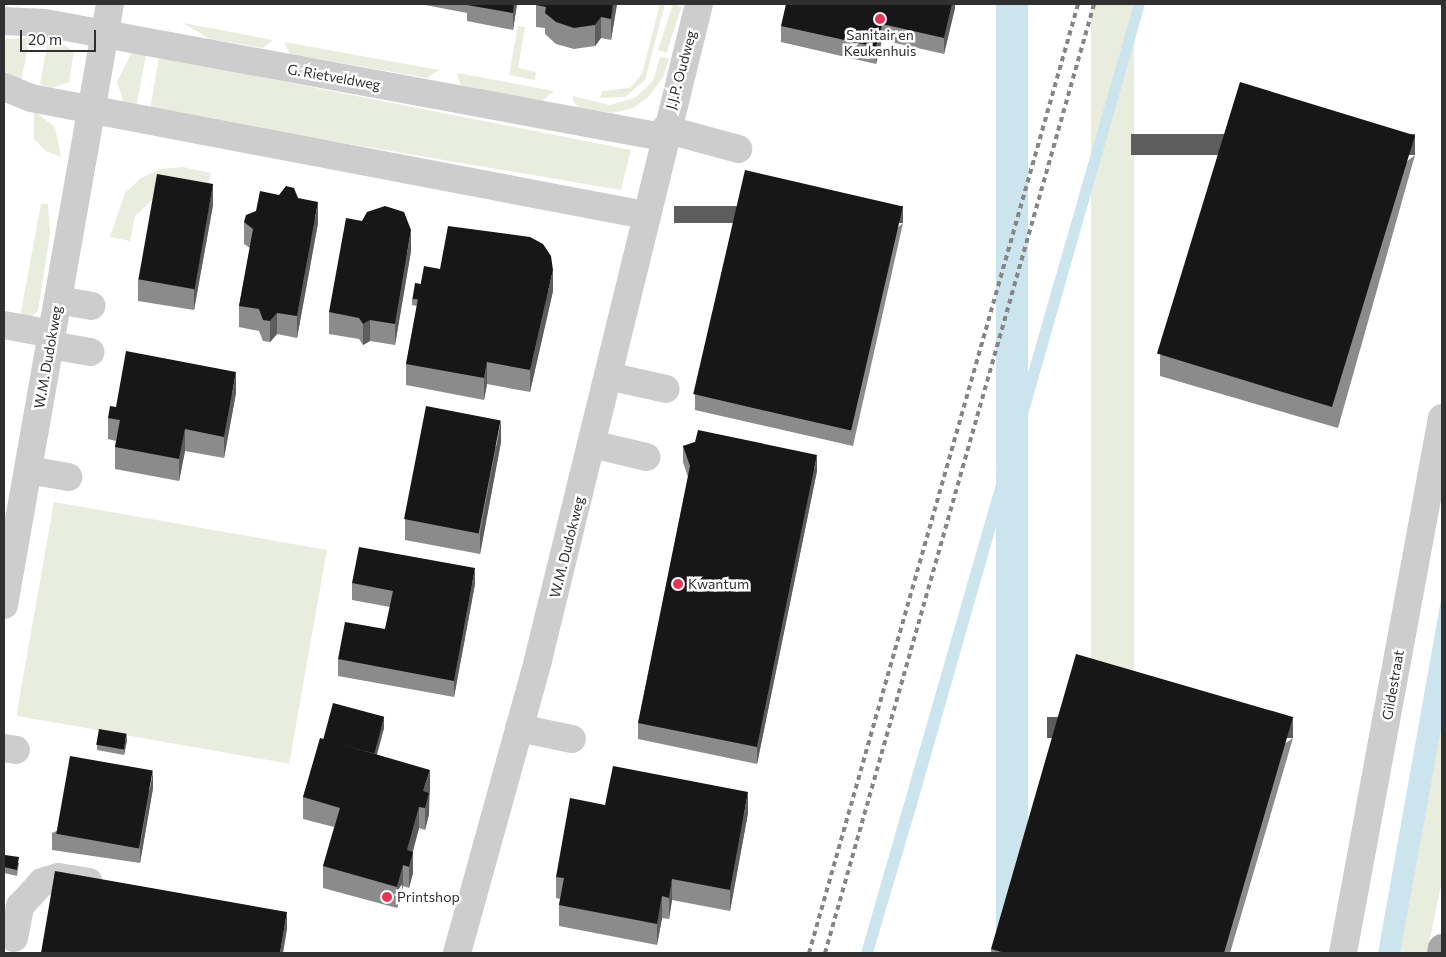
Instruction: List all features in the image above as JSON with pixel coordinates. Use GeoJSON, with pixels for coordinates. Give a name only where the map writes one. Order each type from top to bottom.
{"type":"FeatureCollection","features":[{"type":"Feature","properties":{"kind":"main road"},"geometry":{"type":"LineString","coordinates":[[1441,953],[1442,948]]}},
{"type":"Feature","properties":{"kind":"street","name":"W.M. Dudokweg"},"geometry":{"type":"LineString","coordinates":[[4,605],[7,565],[28,470],[110,4]]}},
{"type":"Feature","properties":{"kind":"street","name":"J.J.P. Oudweg"},"geometry":{"type":"LineString","coordinates":[[664,133],[699,4]]}},
{"type":"Feature","properties":{"kind":"street","name":"G. Rietveldweg"},"geometry":{"type":"LineString","coordinates":[[4,21],[104,34],[664,133],[738,149]]}},
{"type":"Feature","properties":{"kind":"street"},"geometry":{"type":"LineString","coordinates":[[4,87],[31,98],[645,216]]}},
{"type":"Feature","properties":{"kind":"street","name":"W.M. Dudokweg"},"geometry":{"type":"LineString","coordinates":[[458,953],[520,728],[592,444],[664,133]]}},
{"type":"Feature","properties":{"kind":"street"},"geometry":{"type":"LineString","coordinates":[[58,300],[92,306]]}},
{"type":"Feature","properties":{"kind":"street"},"geometry":{"type":"LineString","coordinates":[[4,325],[90,352]]}},
{"type":"Feature","properties":{"kind":"street"},"geometry":{"type":"LineString","coordinates":[[608,376],[666,389]]}},
{"type":"Feature","properties":{"kind":"street","name":"Gildestraat"},"geometry":{"type":"LineString","coordinates":[[1343,953],[1442,418]]}},
{"type":"Feature","properties":{"kind":"street"},"geometry":{"type":"LineString","coordinates":[[592,444],[646,457]]}},
{"type":"Feature","properties":{"kind":"street"},"geometry":{"type":"LineString","coordinates":[[28,470],[68,477]]}},
{"type":"Feature","properties":{"kind":"street"},"geometry":{"type":"LineString","coordinates":[[520,728],[572,740]]}},
{"type":"Feature","properties":{"kind":"street"},"geometry":{"type":"LineString","coordinates":[[14,938],[20,906],[42,882],[58,877],[114,886]]}},
{"type":"Feature","properties":{"kind":"shaded area"},"geometry":{"type":"Polygon","coordinates":[[[660,4],[665,4],[645,80],[625,97],[600,98],[602,91],[630,88],[642,74],[660,4]]]}},
{"type":"Feature","properties":{"kind":"shaded area"},"geometry":{"type":"Polygon","coordinates":[[[673,4],[682,7],[667,52],[658,50],[673,4]]]}},
{"type":"Feature","properties":{"kind":"shaded area"},"geometry":{"type":"Polygon","coordinates":[[[1091,4],[1134,4],[1134,953],[1091,953],[1091,4]]]}},
{"type":"Feature","properties":{"kind":"shaded area"},"geometry":{"type":"Polygon","coordinates":[[[183,23],[273,40],[263,48],[210,39],[183,23]]]}},
{"type":"Feature","properties":{"kind":"shaded area"},"geometry":{"type":"Polygon","coordinates":[[[518,26],[525,27],[518,68],[536,72],[535,80],[509,75],[518,26]]]}},
{"type":"Feature","properties":{"kind":"shaded area"},"geometry":{"type":"Polygon","coordinates":[[[49,35],[74,51],[69,82],[52,88],[40,84],[49,35]]]}},
{"type":"Feature","properties":{"kind":"shaded area"},"geometry":{"type":"Polygon","coordinates":[[[30,38],[21,82],[4,74],[4,39],[30,38]]]}},
{"type":"Feature","properties":{"kind":"shaded area"},"geometry":{"type":"Polygon","coordinates":[[[284,42],[439,70],[427,78],[290,54],[284,42]]]}},
{"type":"Feature","properties":{"kind":"shaded area"},"geometry":{"type":"Polygon","coordinates":[[[147,49],[136,108],[124,103],[117,82],[132,52],[147,49]]]}},
{"type":"Feature","properties":{"kind":"shaded area"},"geometry":{"type":"Polygon","coordinates":[[[159,57],[631,150],[621,190],[150,110],[159,57]]]}},
{"type":"Feature","properties":{"kind":"shaded area"},"geometry":{"type":"Polygon","coordinates":[[[660,57],[669,59],[663,77],[649,96],[633,108],[612,113],[580,108],[573,101],[573,96],[610,105],[635,98],[653,81],[660,57]]]}},
{"type":"Feature","properties":{"kind":"shaded area"},"geometry":{"type":"Polygon","coordinates":[[[457,73],[554,91],[542,101],[469,88],[460,84],[457,73]]]}},
{"type":"Feature","properties":{"kind":"shaded area"},"geometry":{"type":"Polygon","coordinates":[[[34,111],[55,127],[61,157],[46,151],[34,139],[34,111]]]}},
{"type":"Feature","properties":{"kind":"shaded area"},"geometry":{"type":"Polygon","coordinates":[[[183,167],[211,173],[207,189],[164,189],[135,216],[130,241],[110,237],[125,193],[141,178],[161,169],[183,167]]]}},
{"type":"Feature","properties":{"kind":"shaded area"},"geometry":{"type":"Polygon","coordinates":[[[41,204],[48,204],[50,234],[38,311],[31,317],[20,317],[41,204]]]}},
{"type":"Feature","properties":{"kind":"shaded area"},"geometry":{"type":"Polygon","coordinates":[[[54,502],[327,550],[289,764],[16,716],[54,502]]]}},
{"type":"Feature","properties":{"kind":"shaded area"},"geometry":{"type":"Polygon","coordinates":[[[1442,723],[1442,880],[1427,953],[1399,953],[1442,723]]]}},
{"type":"Feature","properties":{"kind":"water"},"geometry":{"type":"Polygon","coordinates":[[[996,4],[1028,4],[1028,953],[996,953],[996,4]]]}},
{"type":"Feature","properties":{"kind":"water"},"geometry":{"type":"Polygon","coordinates":[[[1134,4],[1145,4],[916,808],[873,953],[861,953],[1134,4]]]}},
{"type":"Feature","properties":{"kind":"water"},"geometry":{"type":"Polygon","coordinates":[[[1442,594],[1442,724],[1400,953],[1378,953],[1442,594]]]}},
{"type":"Feature","properties":{"kind":"building"},"geometry":{"type":"Polygon","coordinates":[[[467,4],[514,4],[513,13],[467,4]]]}},
{"type":"Feature","properties":{"kind":"building"},"geometry":{"type":"Polygon","coordinates":[[[536,4],[613,4],[611,19],[601,17],[595,25],[574,28],[556,22],[545,13],[546,7],[536,4]]]}},
{"type":"Feature","properties":{"kind":"building"},"geometry":{"type":"Polygon","coordinates":[[[786,4],[952,4],[944,38],[882,24],[876,47],[781,26],[786,4]]]}},
{"type":"Feature","properties":{"kind":"building"},"geometry":{"type":"Polygon","coordinates":[[[1240,82],[1415,136],[1332,407],[1157,354],[1240,82]]]}},
{"type":"Feature","properties":{"kind":"building"},"geometry":{"type":"Polygon","coordinates":[[[745,170],[903,206],[851,431],[693,394],[745,170]]]}},
{"type":"Feature","properties":{"kind":"building"},"geometry":{"type":"Polygon","coordinates":[[[157,174],[213,184],[195,289],[138,279],[157,174]]]}},
{"type":"Feature","properties":{"kind":"building"},"geometry":{"type":"Polygon","coordinates":[[[286,186],[294,188],[298,198],[318,202],[297,316],[277,313],[270,321],[263,320],[259,309],[239,306],[253,229],[244,222],[246,215],[256,211],[260,191],[279,195],[286,186]]]}},
{"type":"Feature","properties":{"kind":"building"},"geometry":{"type":"Polygon","coordinates":[[[385,206],[404,212],[411,230],[395,324],[370,320],[363,324],[359,318],[329,312],[346,218],[362,221],[367,212],[385,206]]]}},
{"type":"Feature","properties":{"kind":"building"},"geometry":{"type":"Polygon","coordinates":[[[448,226],[530,237],[543,244],[551,256],[553,270],[530,370],[487,362],[484,378],[406,364],[424,266],[440,269],[448,226]]]}},
{"type":"Feature","properties":{"kind":"building"},"geometry":{"type":"Polygon","coordinates":[[[415,283],[421,284],[418,300],[412,299],[415,283]]]}},
{"type":"Feature","properties":{"kind":"building"},"geometry":{"type":"Polygon","coordinates":[[[126,351],[236,372],[224,437],[185,429],[179,459],[115,447],[120,420],[108,418],[110,406],[116,407],[126,351]]]}},
{"type":"Feature","properties":{"kind":"building"},"geometry":{"type":"Polygon","coordinates":[[[426,406],[501,421],[479,533],[404,519],[426,406]]]}},
{"type":"Feature","properties":{"kind":"building"},"geometry":{"type":"Polygon","coordinates":[[[698,430],[817,455],[757,747],[638,723],[690,466],[683,446],[695,442],[698,430]]]}},
{"type":"Feature","properties":{"kind":"building"},"geometry":{"type":"Polygon","coordinates":[[[359,547],[475,568],[454,681],[338,659],[345,622],[385,629],[393,591],[352,583],[359,547]]]}},
{"type":"Feature","properties":{"kind":"building"},"geometry":{"type":"Polygon","coordinates":[[[1076,654],[1293,717],[1224,953],[1005,953],[991,949],[1076,654]]]}},
{"type":"Feature","properties":{"kind":"building"},"geometry":{"type":"Polygon","coordinates":[[[333,703],[384,717],[374,753],[323,740],[333,703]]]}},
{"type":"Feature","properties":{"kind":"building"},"geometry":{"type":"Polygon","coordinates":[[[99,729],[127,734],[124,750],[96,745],[99,729]]]}},
{"type":"Feature","properties":{"kind":"building"},"geometry":{"type":"Polygon","coordinates":[[[320,738],[430,770],[423,791],[429,793],[425,808],[419,807],[407,850],[413,852],[409,867],[403,865],[397,887],[323,866],[340,808],[303,797],[320,738]]]}},
{"type":"Feature","properties":{"kind":"building"},"geometry":{"type":"Polygon","coordinates":[[[70,756],[153,771],[139,848],[56,834],[70,756]]]}},
{"type":"Feature","properties":{"kind":"building"},"geometry":{"type":"Polygon","coordinates":[[[613,766],[748,792],[730,890],[672,879],[669,898],[662,896],[657,924],[559,905],[564,878],[556,877],[570,798],[605,805],[613,766]]]}},
{"type":"Feature","properties":{"kind":"building"},"geometry":{"type":"Polygon","coordinates":[[[5,855],[19,857],[17,870],[4,867],[5,855]]]}},
{"type":"Feature","properties":{"kind":"building"},"geometry":{"type":"Polygon","coordinates":[[[55,871],[287,912],[280,953],[41,953],[55,871]]]}},
{"type":"Feature","properties":{"kind":"railway"},"geometry":{"type":"LineString","coordinates":[[809,953],[1078,4]]}},
{"type":"Feature","properties":{"kind":"railway"},"geometry":{"type":"LineString","coordinates":[[825,953],[1094,4]]}},
{"type":"Feature","properties":{"kind":"place","name":"Sanitair en Keukenhuis"},"geometry":{"type":"Point","coordinates":[880,19]}},
{"type":"Feature","properties":{"kind":"place","name":"Kwantum"},"geometry":{"type":"Point","coordinates":[678,584]}},
{"type":"Feature","properties":{"kind":"place","name":"Printshop"},"geometry":{"type":"Point","coordinates":[387,897]}}]}
